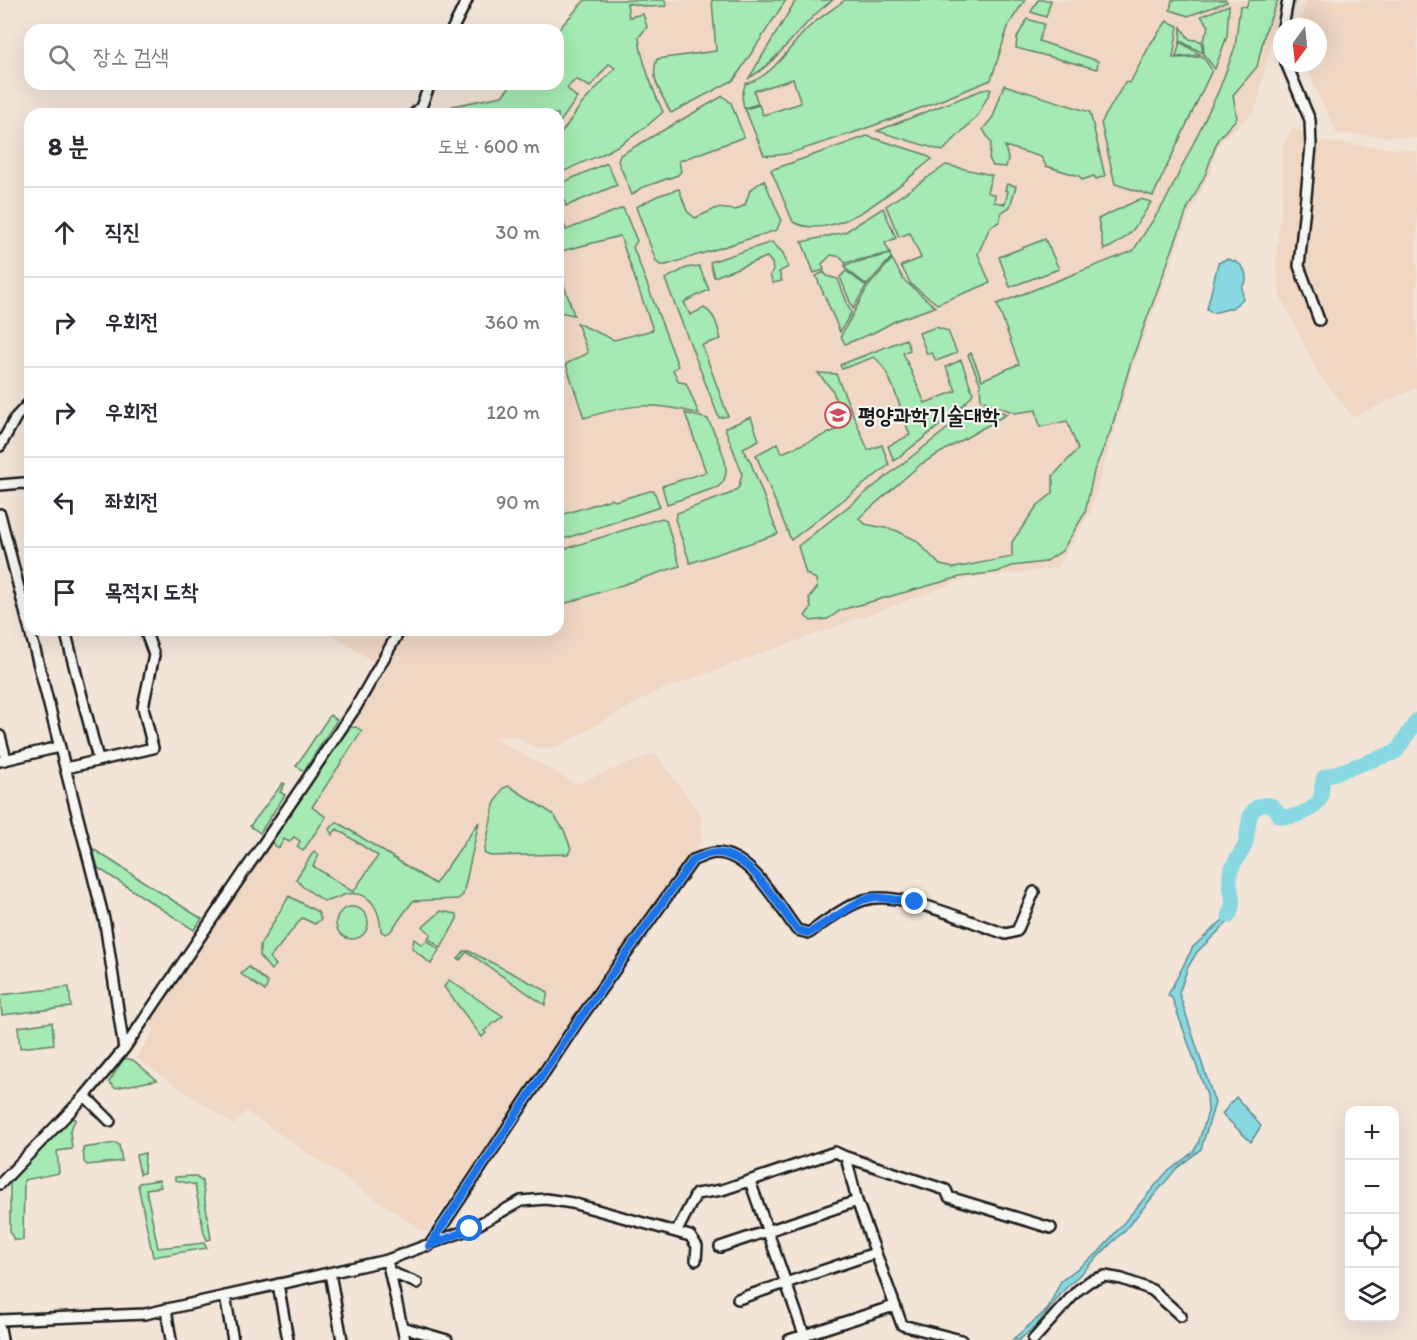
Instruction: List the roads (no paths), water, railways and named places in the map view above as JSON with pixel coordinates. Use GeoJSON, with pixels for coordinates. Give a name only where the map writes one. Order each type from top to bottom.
{"type":"FeatureCollection","features":[{"type":"Feature","properties":{"kind":"street"},"geometry":{"type":"LineString","coordinates":[[455,24],[468,0]]}},
{"type":"Feature","properties":{"kind":"street"},"geometry":{"type":"LineString","coordinates":[[1285,18],[1288,0]]}},
{"type":"Feature","properties":{"kind":"street"},"geometry":{"type":"LineString","coordinates":[[1290,72],[1310,120],[1311,146],[1299,266],[1319,320]]}},
{"type":"Feature","properties":{"kind":"street"},"geometry":{"type":"LineString","coordinates":[[420,108],[428,90]]}},
{"type":"Feature","properties":{"kind":"street"},"geometry":{"type":"LineString","coordinates":[[0,446],[16,417],[24,408]]}},
{"type":"Feature","properties":{"kind":"street"},"geometry":{"type":"LineString","coordinates":[[0,485],[24,483]]}},
{"type":"Feature","properties":{"kind":"street"},"geometry":{"type":"LineString","coordinates":[[0,514],[24,609]]}},
{"type":"Feature","properties":{"kind":"street"},"geometry":{"type":"LineString","coordinates":[[31,636],[105,923],[124,1049]]}},
{"type":"Feature","properties":{"kind":"street"},"geometry":{"type":"LineString","coordinates":[[67,636],[98,759]]}},
{"type":"Feature","properties":{"kind":"street"},"geometry":{"type":"LineString","coordinates":[[66,768],[153,748],[153,738],[143,707],[154,655],[147,636]]}},
{"type":"Feature","properties":{"kind":"street"},"geometry":{"type":"LineString","coordinates":[[0,1184],[85,1096],[124,1049],[356,706],[396,636]]}},
{"type":"Feature","properties":{"kind":"street"},"geometry":{"type":"LineString","coordinates":[[0,736],[3,760],[59,747]]}},
{"type":"Feature","properties":{"kind":"street"},"geometry":{"type":"LineString","coordinates":[[429,1246],[577,1023],[693,860],[714,852],[728,855],[750,867],[797,930],[809,933],[862,900],[875,897],[915,902],[1006,934],[1017,931],[1034,892]]}},
{"type":"Feature","properties":{"kind":"street"},"geometry":{"type":"LineString","coordinates":[[85,1096],[110,1121]]}},
{"type":"Feature","properties":{"kind":"street"},"geometry":{"type":"LineString","coordinates":[[677,1232],[696,1194],[750,1181],[835,1152],[946,1190],[949,1197],[1051,1228]]}},
{"type":"Feature","properties":{"kind":"street"},"geometry":{"type":"LineString","coordinates":[[846,1157],[857,1201],[902,1325],[961,1340]]}},
{"type":"Feature","properties":{"kind":"street"},"geometry":{"type":"LineString","coordinates":[[750,1181],[805,1337]]}},
{"type":"Feature","properties":{"kind":"street"},"geometry":{"type":"LineString","coordinates":[[0,1320],[145,1314],[330,1273],[387,1260],[429,1246],[470,1229],[521,1201],[546,1198],[690,1236],[697,1246],[696,1260]]}},
{"type":"Feature","properties":{"kind":"street"},"geometry":{"type":"LineString","coordinates":[[720,1247],[857,1201]]}},
{"type":"Feature","properties":{"kind":"street"},"geometry":{"type":"LineString","coordinates":[[738,1299],[875,1253]]}},
{"type":"Feature","properties":{"kind":"street"},"geometry":{"type":"LineString","coordinates":[[387,1260],[405,1340]]}},
{"type":"Feature","properties":{"kind":"street"},"geometry":{"type":"LineString","coordinates":[[390,1272],[417,1283]]}},
{"type":"Feature","properties":{"kind":"street"},"geometry":{"type":"LineString","coordinates":[[330,1273],[342,1340]]}},
{"type":"Feature","properties":{"kind":"street"},"geometry":{"type":"LineString","coordinates":[[1033,1340],[1078,1290],[1090,1281],[1105,1276],[1122,1279],[1152,1290],[1181,1316]]}},
{"type":"Feature","properties":{"kind":"street"},"geometry":{"type":"LineString","coordinates":[[278,1284],[288,1340]]}},
{"type":"Feature","properties":{"kind":"street"},"geometry":{"type":"LineString","coordinates":[[225,1296],[233,1340]]}},
{"type":"Feature","properties":{"kind":"street"},"geometry":{"type":"LineString","coordinates":[[789,1340],[805,1337],[894,1306]]}},
{"type":"Feature","properties":{"kind":"street"},"geometry":{"type":"LineString","coordinates":[[166,1309],[171,1340]]}},
{"type":"Feature","properties":{"kind":"street"},"geometry":{"type":"LineString","coordinates":[[402,1326],[447,1340]]}},
{"type":"Feature","properties":{"kind":"street"},"geometry":{"type":"LineString","coordinates":[[0,1328],[2,1340]]}},
{"type":"Feature","properties":{"kind":"water"},"geometry":{"type":"Polygon","coordinates":[[[1226,259],[1235,261],[1244,268],[1246,281],[1242,287],[1243,299],[1232,308],[1213,313],[1207,309],[1218,263],[1226,259]]]}},
{"type":"Feature","properties":{"kind":"water"},"geometry":{"type":"Polygon","coordinates":[[[1417,718],[1417,726],[1395,759],[1328,781],[1324,785],[1318,810],[1288,822],[1276,819],[1270,810],[1262,810],[1255,815],[1245,850],[1231,876],[1235,900],[1230,920],[1197,952],[1188,967],[1179,993],[1215,1103],[1201,1149],[1176,1169],[1125,1230],[1064,1290],[1036,1326],[1019,1340],[1012,1340],[1047,1310],[1061,1281],[1099,1252],[1165,1174],[1193,1152],[1198,1144],[1208,1112],[1207,1095],[1172,998],[1168,995],[1193,947],[1225,918],[1229,899],[1227,876],[1243,841],[1249,815],[1263,804],[1271,805],[1285,817],[1307,810],[1315,802],[1321,780],[1341,770],[1395,753],[1404,733],[1402,730],[1417,718]]]}},
{"type":"Feature","properties":{"kind":"water"},"geometry":{"type":"Polygon","coordinates":[[[1236,1097],[1261,1126],[1251,1142],[1222,1114],[1236,1097]]]}},
{"type":"Feature","properties":{"kind":"waterway"},"geometry":{"type":"LineString","coordinates":[[1229,916],[1232,904],[1231,871],[1245,845],[1252,812],[1262,805],[1268,805],[1273,806],[1280,816],[1285,817],[1298,815],[1310,809],[1319,801],[1324,777],[1396,752],[1417,720]]}},
{"type":"Feature","properties":{"kind":"place","name":"평양과학기술대학"},"geometry":{"type":"Point","coordinates":[838,415]}}]}
